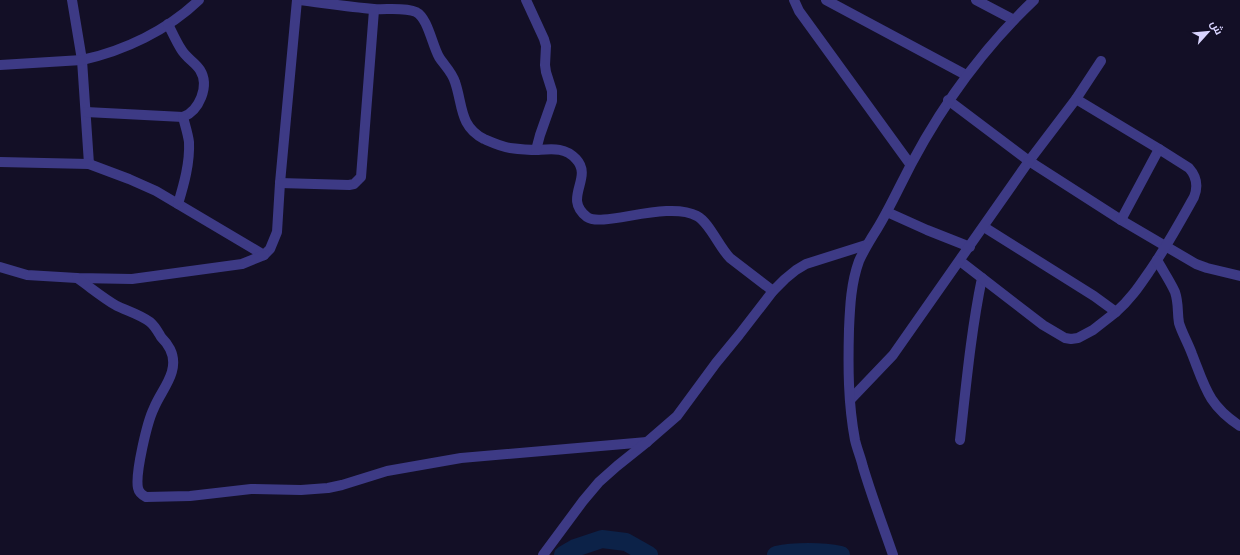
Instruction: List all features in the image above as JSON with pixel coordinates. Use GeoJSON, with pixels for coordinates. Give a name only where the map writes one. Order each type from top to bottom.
{"type":"FeatureCollection","features":[{"type":"Feature","properties":{"kind":"street"},"geometry":{"type":"LineString","coordinates":[[72,0],[82,60],[89,164]]}},
{"type":"Feature","properties":{"kind":"street"},"geometry":{"type":"LineString","coordinates":[[0,65],[82,60],[124,47],[168,24],[199,0]]}},
{"type":"Feature","properties":{"kind":"street"},"geometry":{"type":"LineString","coordinates":[[0,267],[27,275],[132,279],[242,264],[264,255],[270,250],[275,240],[276,232],[298,0],[374,10],[408,10],[419,14],[426,24],[438,56],[456,82],[462,112],[466,122],[473,131],[484,139],[508,148],[536,150],[554,148],[570,154],[577,159],[583,175],[577,196],[577,203],[582,212],[590,218],[608,218],[668,210],[690,213],[697,216],[707,224],[730,258],[773,291]]}},
{"type":"Feature","properties":{"kind":"street"},"geometry":{"type":"LineString","coordinates":[[526,0],[546,46],[545,65],[552,91],[552,101],[536,150]]}},
{"type":"Feature","properties":{"kind":"street"},"geometry":{"type":"LineString","coordinates":[[794,0],[799,12],[910,164]]}},
{"type":"Feature","properties":{"kind":"street"},"geometry":{"type":"LineString","coordinates":[[826,0],[966,75]]}},
{"type":"Feature","properties":{"kind":"street"},"geometry":{"type":"LineString","coordinates":[[976,0],[1014,20]]}},
{"type":"Feature","properties":{"kind":"street"},"geometry":{"type":"LineString","coordinates":[[893,555],[869,488],[856,441],[850,400],[848,362],[851,295],[859,262],[866,245],[887,212],[910,164],[948,100],[966,75],[1014,20],[1034,0]]}},
{"type":"Feature","properties":{"kind":"street"},"geometry":{"type":"LineString","coordinates":[[280,183],[349,185],[354,184],[361,177],[374,10]]}},
{"type":"Feature","properties":{"kind":"street"},"geometry":{"type":"LineString","coordinates":[[86,112],[183,117],[192,112],[199,102],[203,92],[203,74],[197,66],[188,59],[180,48],[168,24]]}},
{"type":"Feature","properties":{"kind":"street"},"geometry":{"type":"LineString","coordinates":[[850,400],[893,355],[1029,161],[1076,99],[1101,61]]}},
{"type":"Feature","properties":{"kind":"street"},"geometry":{"type":"LineString","coordinates":[[960,261],[1043,325],[1065,338],[1078,338],[1093,330],[1133,296],[1166,247],[1194,197],[1197,191],[1195,177],[1189,168],[1076,99]]}},
{"type":"Feature","properties":{"kind":"street"},"geometry":{"type":"LineString","coordinates":[[948,100],[1029,161],[1121,220],[1166,247],[1202,266],[1240,276]]}},
{"type":"Feature","properties":{"kind":"street"},"geometry":{"type":"LineString","coordinates":[[178,204],[185,178],[189,143],[183,117]]}},
{"type":"Feature","properties":{"kind":"street"},"geometry":{"type":"LineString","coordinates":[[1121,220],[1159,149]]}},
{"type":"Feature","properties":{"kind":"street"},"geometry":{"type":"LineString","coordinates":[[0,162],[89,164],[130,179],[156,191],[264,255]]}},
{"type":"Feature","properties":{"kind":"street"},"geometry":{"type":"LineString","coordinates":[[887,212],[927,230],[970,246]]}},
{"type":"Feature","properties":{"kind":"street"},"geometry":{"type":"LineString","coordinates":[[984,227],[1094,296],[1116,312]]}},
{"type":"Feature","properties":{"kind":"street"},"geometry":{"type":"LineString","coordinates":[[543,555],[599,482],[677,416],[716,363],[773,291],[785,279],[806,264],[866,245]]}},
{"type":"Feature","properties":{"kind":"street"},"geometry":{"type":"LineString","coordinates":[[1157,260],[1174,292],[1178,303],[1179,322],[1207,393],[1215,405],[1240,426]]}},
{"type":"Feature","properties":{"kind":"street"},"geometry":{"type":"LineString","coordinates":[[77,278],[118,306],[149,321],[170,349],[173,357],[173,369],[149,420],[137,480],[138,490],[141,495],[146,497],[190,496],[251,489],[301,490],[328,488],[383,472],[461,458],[647,442]]}},
{"type":"Feature","properties":{"kind":"street"},"geometry":{"type":"LineString","coordinates":[[960,440],[967,372],[982,278]]}},
{"type":"Feature","properties":{"kind":"waterway"},"geometry":{"type":"LineString","coordinates":[[563,555],[575,548],[602,539],[626,542],[649,555]]}},
{"type":"Feature","properties":{"kind":"waterway"},"geometry":{"type":"LineString","coordinates":[[776,555],[808,552],[841,555]]}}]}
